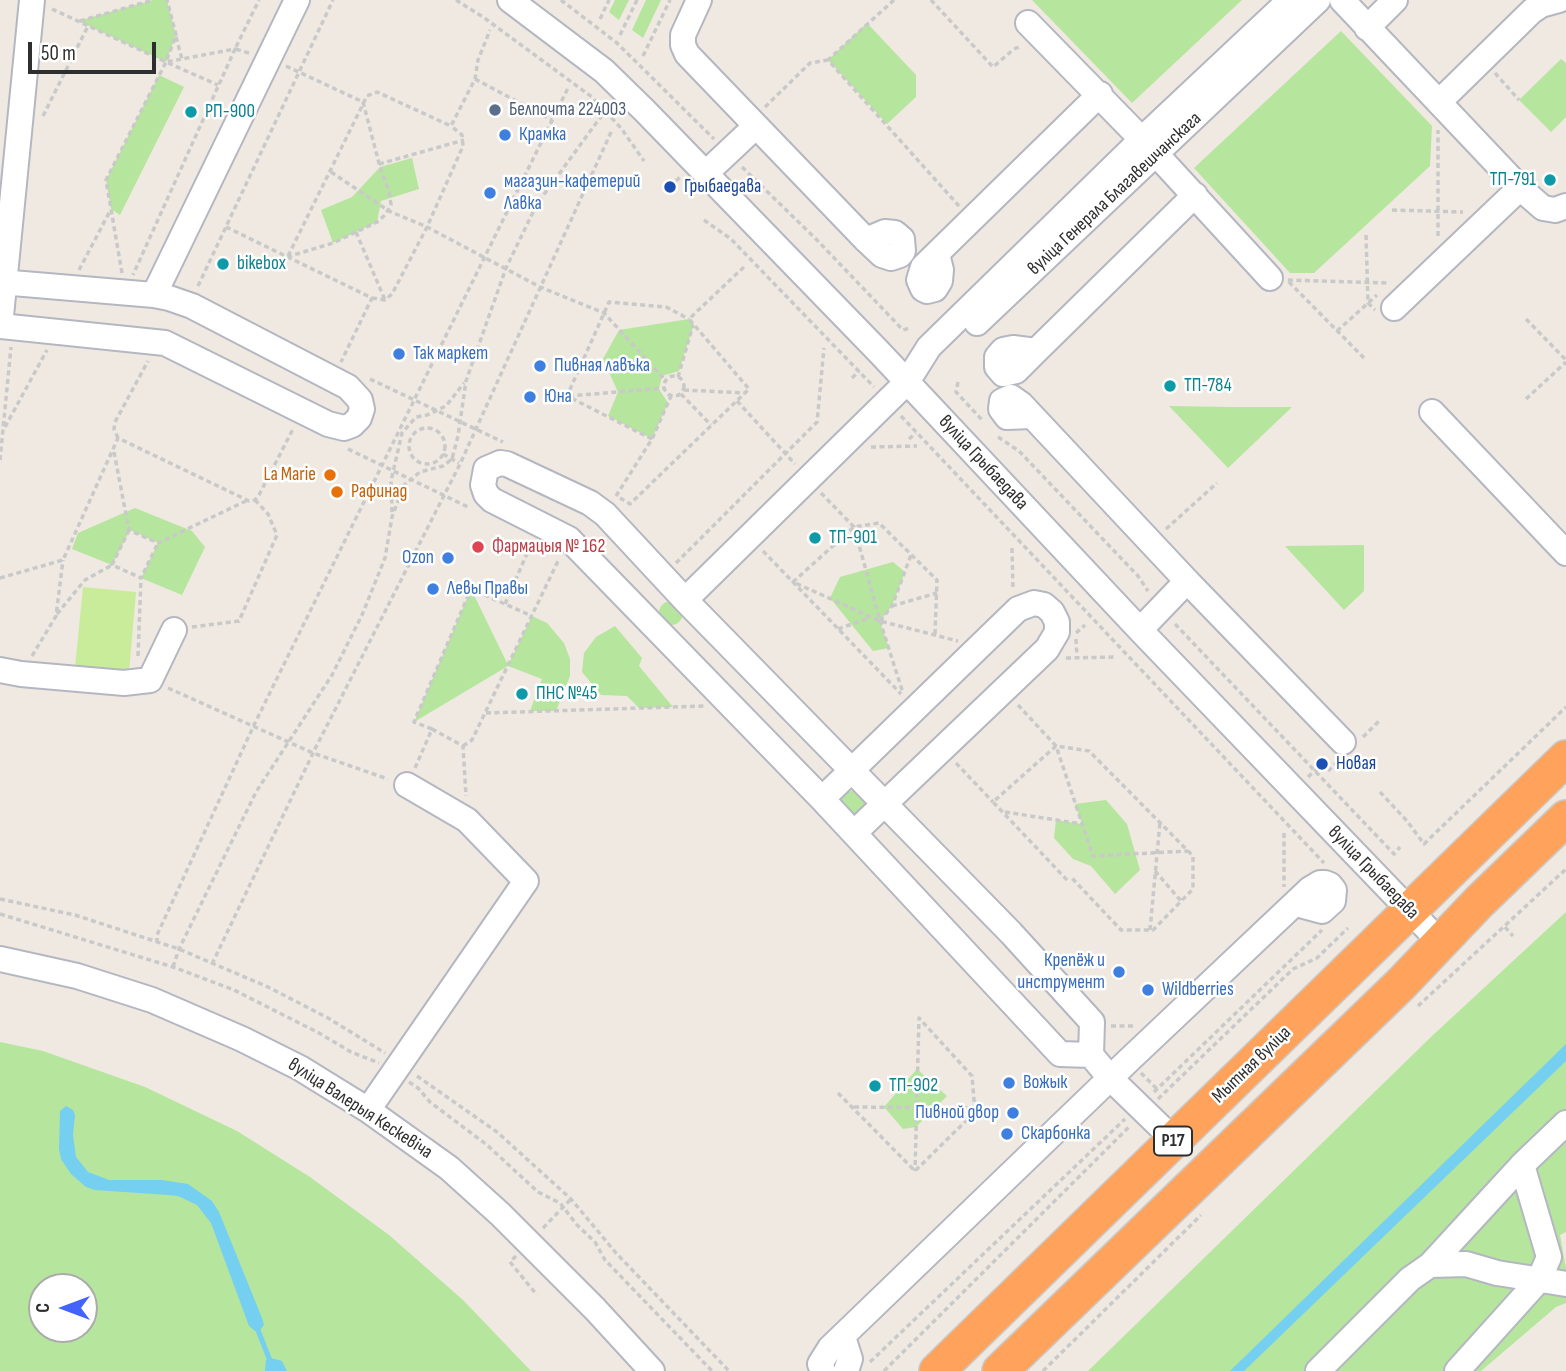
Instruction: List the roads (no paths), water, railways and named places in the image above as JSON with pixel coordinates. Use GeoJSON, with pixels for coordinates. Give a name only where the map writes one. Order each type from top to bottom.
{"type":"FeatureCollection","features":[{"type":"Feature","properties":{"kind":"highway","name":"Мытная вуліца"},"geometry":{"type":"LineString","coordinates":[[937,1371],[1566,758]]}},
{"type":"Feature","properties":{"kind":"highway","name":"Р17"},"geometry":{"type":"LineString","coordinates":[[1000,1371],[1391,994],[1566,818]]}},
{"type":"Feature","properties":{"kind":"street"},"geometry":{"type":"LineString","coordinates":[[154,295],[297,0]]}},
{"type":"Feature","properties":{"kind":"street","name":"вуліца Грыбаедава"},"geometry":{"type":"LineString","coordinates":[[510,0],[604,71],[706,173],[907,382],[1139,630],[1440,942]]}},
{"type":"Feature","properties":{"kind":"street"},"geometry":{"type":"LineString","coordinates":[[699,0],[683,36],[685,50],[757,120],[866,240]]}},
{"type":"Feature","properties":{"kind":"street"},"geometry":{"type":"LineString","coordinates":[[1150,147],[1290,0]]}},
{"type":"Feature","properties":{"kind":"street","name":"вуліца Генерала Благавешчанскага"},"geometry":{"type":"LineString","coordinates":[[690,595],[907,382],[939,359],[1150,147],[1318,0]]}},
{"type":"Feature","properties":{"kind":"street"},"geometry":{"type":"LineString","coordinates":[[1342,0],[1520,188],[1543,208],[1555,210],[1566,206]]}},
{"type":"Feature","properties":{"kind":"street"},"geometry":{"type":"LineString","coordinates":[[1367,28],[1395,0]]}},
{"type":"Feature","properties":{"kind":"street"},"geometry":{"type":"LineString","coordinates":[[1439,103],[1532,11],[1541,5],[1559,0]]}},
{"type":"Feature","properties":{"kind":"street"},"geometry":{"type":"LineString","coordinates":[[2,282],[154,295],[185,303],[348,387],[360,400],[362,409],[359,418],[344,428],[328,424],[165,343],[0,326],[2,282],[38,3]]}},
{"type":"Feature","properties":{"kind":"street"},"geometry":{"type":"LineString","coordinates":[[1028,34],[1100,94],[1270,278]]}},
{"type":"Feature","properties":{"kind":"street"},"geometry":{"type":"LineString","coordinates":[[937,254],[1100,94]]}},
{"type":"Feature","properties":{"kind":"street"},"geometry":{"type":"LineString","coordinates":[[706,173],[757,120]]}},
{"type":"Feature","properties":{"kind":"street"},"geometry":{"type":"LineString","coordinates":[[1385,310],[1520,188]]}},
{"type":"Feature","properties":{"kind":"street"},"geometry":{"type":"LineString","coordinates":[[1037,351],[1195,195]]}},
{"type":"Feature","properties":{"kind":"street"},"geometry":{"type":"LineString","coordinates":[[1432,412],[1566,553]]}},
{"type":"Feature","properties":{"kind":"street"},"geometry":{"type":"LineString","coordinates":[[1032,416],[1344,749]]}},
{"type":"Feature","properties":{"kind":"street"},"geometry":{"type":"LineString","coordinates":[[1091,1055],[1060,1054],[822,799],[569,539],[492,500],[486,494],[483,485],[486,469],[500,463],[507,464],[590,503],[606,514],[690,595],[1092,1022],[1091,1055],[1110,1078],[1174,1140]]}},
{"type":"Feature","properties":{"kind":"street"},"geometry":{"type":"LineString","coordinates":[[1139,630],[1187,581]]}},
{"type":"Feature","properties":{"kind":"street"},"geometry":{"type":"LineString","coordinates":[[656,627],[651,614],[655,601],[666,594],[690,595]]}},
{"type":"Feature","properties":{"kind":"street"},"geometry":{"type":"LineString","coordinates":[[822,799],[1018,609],[1034,603],[1044,605],[1052,612],[1057,622],[1053,641],[853,833]]}},
{"type":"Feature","properties":{"kind":"street"},"geometry":{"type":"LineString","coordinates":[[11,672],[124,683],[144,681],[174,630]]}},
{"type":"Feature","properties":{"kind":"street"},"geometry":{"type":"LineString","coordinates":[[368,1110],[402,1065],[526,881],[467,820],[407,785]]}},
{"type":"Feature","properties":{"kind":"street"},"geometry":{"type":"LineString","coordinates":[[823,1371],[820,1364],[822,1357],[1110,1078],[1290,898]]}},
{"type":"Feature","properties":{"kind":"street","name":"вуліца Валерыя Кескевіча"},"geometry":{"type":"LineString","coordinates":[[0,959],[76,976],[152,1000],[289,1062],[368,1110],[449,1168],[500,1214],[652,1371]]}},
{"type":"Feature","properties":{"kind":"street"},"geometry":{"type":"LineString","coordinates":[[1318,1371],[1410,1279],[1430,1265],[1522,1165],[1566,1123]]}},
{"type":"Feature","properties":{"kind":"street"},"geometry":{"type":"LineString","coordinates":[[1457,1371],[1539,1280],[1549,1257],[1522,1165]]}},
{"type":"Feature","properties":{"kind":"street"},"geometry":{"type":"LineString","coordinates":[[1430,1265],[1466,1265],[1566,1284]]}},
{"type":"Feature","properties":{"kind":"street"},"geometry":{"type":"LineString","coordinates":[[843,1337],[850,1359],[846,1371]]}},
{"type":"Feature","properties":{"kind":"water"},"geometry":{"type":"Polygon","coordinates":[[[1566,1044],[1566,1061],[1244,1371],[1230,1371],[1566,1044]]]}},
{"type":"Feature","properties":{"kind":"water"},"geometry":{"type":"Polygon","coordinates":[[[66,1106],[73,1110],[75,1115],[73,1135],[76,1157],[88,1172],[109,1180],[162,1180],[188,1184],[212,1201],[219,1212],[262,1318],[264,1325],[260,1330],[255,1331],[249,1326],[211,1223],[197,1205],[178,1196],[95,1190],[86,1187],[71,1174],[61,1159],[59,1149],[60,1111],[66,1106]]]}},
{"type":"Feature","properties":{"kind":"water"},"geometry":{"type":"Polygon","coordinates":[[[271,1358],[282,1361],[287,1371],[265,1371],[266,1360],[271,1358]]]}},
{"type":"Feature","properties":{"kind":"waterway"},"geometry":{"type":"LineString","coordinates":[[256,1325],[274,1371]]}},
{"type":"Feature","properties":{"kind":"place","name":"Белпочта 224003"},"geometry":{"type":"Point","coordinates":[495,110]}},
{"type":"Feature","properties":{"kind":"place","name":"РП-900"},"geometry":{"type":"Point","coordinates":[191,112]}},
{"type":"Feature","properties":{"kind":"place","name":"Крамка"},"geometry":{"type":"Point","coordinates":[505,135]}},
{"type":"Feature","properties":{"kind":"place","name":"ТП-791"},"geometry":{"type":"Point","coordinates":[1550,180]}},
{"type":"Feature","properties":{"kind":"place","name":"Грыбаедава"},"geometry":{"type":"Point","coordinates":[670,187]}},
{"type":"Feature","properties":{"kind":"place","name":"магазин-кафетерий Лавка"},"geometry":{"type":"Point","coordinates":[490,193]}},
{"type":"Feature","properties":{"kind":"place","name":"bikebox"},"geometry":{"type":"Point","coordinates":[223,264]}},
{"type":"Feature","properties":{"kind":"place","name":"Так маркет"},"geometry":{"type":"Point","coordinates":[399,354]}},
{"type":"Feature","properties":{"kind":"place","name":"Пивная лавъка"},"geometry":{"type":"Point","coordinates":[540,366]}},
{"type":"Feature","properties":{"kind":"place","name":"ТП-784"},"geometry":{"type":"Point","coordinates":[1170,386]}},
{"type":"Feature","properties":{"kind":"place","name":"Юна"},"geometry":{"type":"Point","coordinates":[530,397]}},
{"type":"Feature","properties":{"kind":"place","name":"La Marie"},"geometry":{"type":"Point","coordinates":[330,475]}},
{"type":"Feature","properties":{"kind":"place","name":"Рафинад"},"geometry":{"type":"Point","coordinates":[337,492]}},
{"type":"Feature","properties":{"kind":"place","name":"ТП-901"},"geometry":{"type":"Point","coordinates":[815,538]}},
{"type":"Feature","properties":{"kind":"place","name":"Фармацыя № 162"},"geometry":{"type":"Point","coordinates":[478,547]}},
{"type":"Feature","properties":{"kind":"place","name":"Ozon"},"geometry":{"type":"Point","coordinates":[448,558]}},
{"type":"Feature","properties":{"kind":"place","name":"Левы Правы"},"geometry":{"type":"Point","coordinates":[433,589]}},
{"type":"Feature","properties":{"kind":"place","name":"ПНС №45"},"geometry":{"type":"Point","coordinates":[522,694]}},
{"type":"Feature","properties":{"kind":"place","name":"Новая"},"geometry":{"type":"Point","coordinates":[1322,764]}},
{"type":"Feature","properties":{"kind":"place","name":"Крепёж и инструмент"},"geometry":{"type":"Point","coordinates":[1119,972]}},
{"type":"Feature","properties":{"kind":"place","name":"Wildberries"},"geometry":{"type":"Point","coordinates":[1148,990]}},
{"type":"Feature","properties":{"kind":"place","name":"Вожык"},"geometry":{"type":"Point","coordinates":[1009,1083]}},
{"type":"Feature","properties":{"kind":"place","name":"ТП-902"},"geometry":{"type":"Point","coordinates":[875,1086]}},
{"type":"Feature","properties":{"kind":"place","name":"Пивной двор"},"geometry":{"type":"Point","coordinates":[1013,1113]}},
{"type":"Feature","properties":{"kind":"place","name":"Скарбонка"},"geometry":{"type":"Point","coordinates":[1007,1134]}}]}
